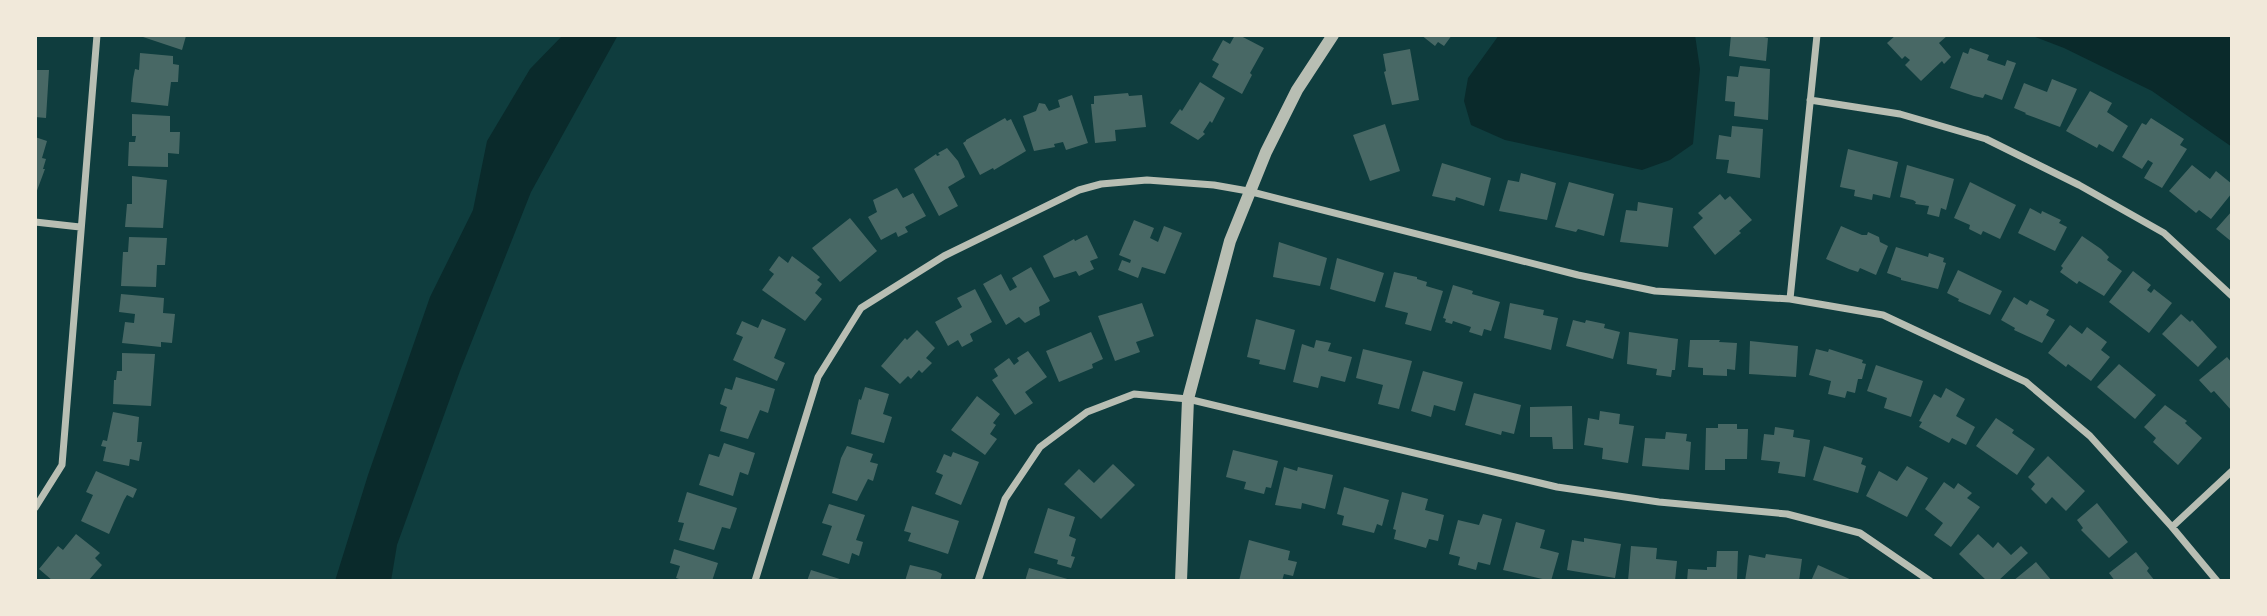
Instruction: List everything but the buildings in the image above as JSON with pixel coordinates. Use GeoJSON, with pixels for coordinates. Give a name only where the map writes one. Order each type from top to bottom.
{"type":"FeatureCollection","features":[{"type":"Feature","properties":{"kind":"street"},"geometry":{"type":"LineString","coordinates":[[35,508],[62,465],[97,35]]}},
{"type":"Feature","properties":{"kind":"street"},"geometry":{"type":"LineString","coordinates":[[1181,581],[1188,399],[1230,241],[1248,191],[1297,90],[1333,35]]}},
{"type":"Feature","properties":{"kind":"street"},"geometry":{"type":"LineString","coordinates":[[1790,299],[1818,35]]}},
{"type":"Feature","properties":{"kind":"street"},"geometry":{"type":"LineString","coordinates":[[1810,100],[1900,114],[1986,139],[2079,185],[2164,233],[2232,296]]}},
{"type":"Feature","properties":{"kind":"street"},"geometry":{"type":"LineString","coordinates":[[755,581],[818,377],[861,308],[944,256],[1079,190],[1101,184],[1147,180],[1181,181],[1248,191],[1578,275],[1655,291],[1790,299],[1883,315],[2026,382],[2090,436],[2217,581]]}},
{"type":"Feature","properties":{"kind":"street"},"geometry":{"type":"LineString","coordinates":[[35,222],[80,227]]}},
{"type":"Feature","properties":{"kind":"street"},"geometry":{"type":"LineString","coordinates":[[978,581],[1004,499],[1040,447],[1087,412],[1134,394],[1188,399],[1557,487],[1659,502],[1787,514],[1860,533],[1930,581]]}},
{"type":"Feature","properties":{"kind":"street"},"geometry":{"type":"LineString","coordinates":[[2172,527],[2232,471]]}},
{"type":"Feature","properties":{"kind":"water"},"geometry":{"type":"Polygon","coordinates":[[[563,35],[618,35],[531,192],[460,371],[397,545],[391,581],[335,581],[368,475],[430,297],[473,210],[487,141],[530,69],[563,35]]]}},
{"type":"Feature","properties":{"kind":"water"},"geometry":{"type":"Polygon","coordinates":[[[1499,35],[1695,35],[1700,69],[1693,144],[1670,160],[1642,170],[1505,140],[1471,125],[1464,101],[1468,78],[1499,35]]]}},
{"type":"Feature","properties":{"kind":"water"},"geometry":{"type":"Polygon","coordinates":[[[2030,35],[2232,35],[2232,147],[2152,91],[2064,48],[2030,35]]]}}]}
